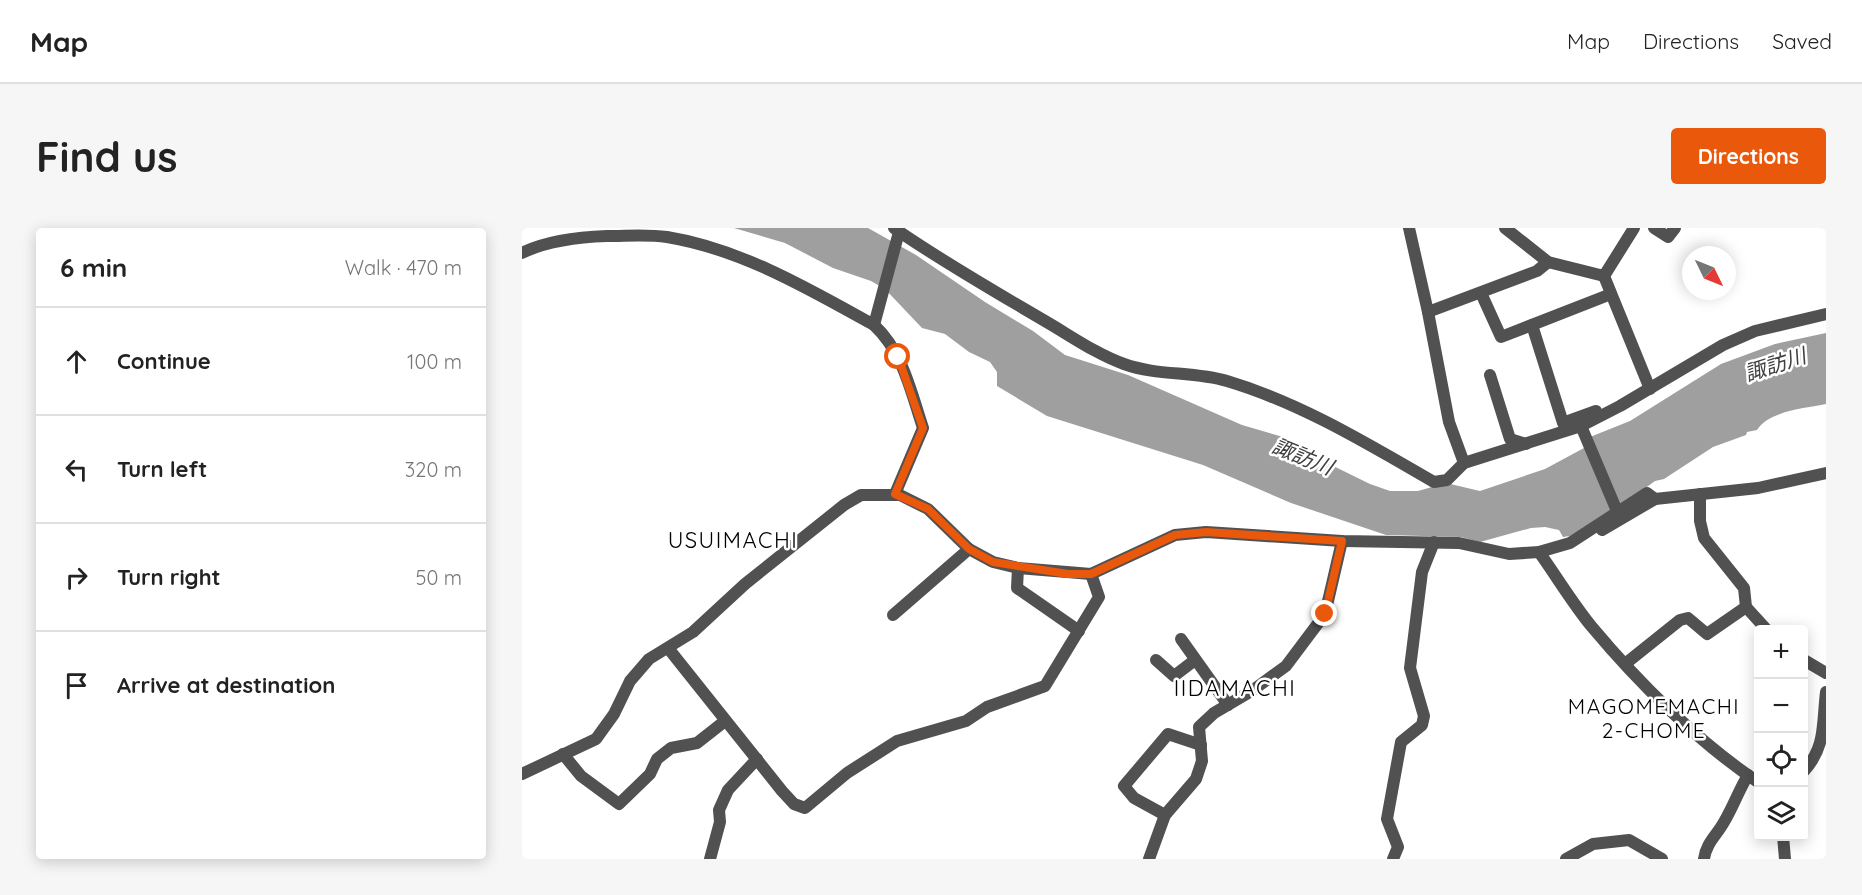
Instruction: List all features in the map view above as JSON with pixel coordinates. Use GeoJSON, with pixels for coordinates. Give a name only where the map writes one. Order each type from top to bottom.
{"type":"FeatureCollection","features":[{"type":"Feature","properties":{"kind":"street"},"geometry":{"type":"LineString","coordinates":[[1409,228],[1449,422],[1464,463]]}},
{"type":"Feature","properties":{"kind":"street"},"geometry":{"type":"LineString","coordinates":[[1505,228],[1548,262],[1604,276]]}},
{"type":"Feature","properties":{"kind":"street"},"geometry":{"type":"LineString","coordinates":[[1604,276],[1634,228]]}},
{"type":"Feature","properties":{"kind":"street"},"geometry":{"type":"LineString","coordinates":[[1654,228],[1668,237],[1675,228]]}},
{"type":"Feature","properties":{"kind":"street"},"geometry":{"type":"LineString","coordinates":[[875,320],[897,230],[945,263],[1096,352],[1126,365],[1152,371],[1208,377],[1250,389],[1320,418],[1434,482],[1447,480],[1464,463],[1582,428],[1723,345],[1755,331],[1826,314]]}},
{"type":"Feature","properties":{"kind":"street"},"geometry":{"type":"LineString","coordinates":[[522,253],[544,245],[590,237],[667,237],[710,246],[744,258],[875,320],[898,357],[923,428],[895,494]]}},
{"type":"Feature","properties":{"kind":"street"},"geometry":{"type":"LineString","coordinates":[[1428,312],[1537,271],[1548,262]]}},
{"type":"Feature","properties":{"kind":"street"},"geometry":{"type":"LineString","coordinates":[[1604,276],[1650,389]]}},
{"type":"Feature","properties":{"kind":"street"},"geometry":{"type":"LineString","coordinates":[[1481,293],[1501,337],[1611,294]]}},
{"type":"Feature","properties":{"kind":"street"},"geometry":{"type":"LineString","coordinates":[[1532,325],[1563,423],[1602,409],[1608,413]]}},
{"type":"Feature","properties":{"kind":"street"},"geometry":{"type":"LineString","coordinates":[[1490,375],[1510,439],[1526,444]]}},
{"type":"Feature","properties":{"kind":"street"},"geometry":{"type":"LineString","coordinates":[[1582,428],[1617,510]]}},
{"type":"Feature","properties":{"kind":"street"},"geometry":{"type":"LineString","coordinates":[[522,774],[597,739],[614,714],[630,681],[650,659],[693,632],[745,584],[844,505],[861,495],[895,494],[928,509],[969,549],[993,562],[1018,568],[1091,574],[1175,535],[1206,532],[1342,541],[1459,543],[1509,554],[1539,552],[1593,535],[1655,499],[1758,488],[1809,479],[1826,473]]}},
{"type":"Feature","properties":{"kind":"street"},"geometry":{"type":"LineString","coordinates":[[1570,543],[1617,510],[1647,493],[1655,499]]}},
{"type":"Feature","properties":{"kind":"street"},"geometry":{"type":"LineString","coordinates":[[1700,494],[1700,521],[1704,538],[1744,588],[1746,606],[1762,625]]}},
{"type":"Feature","properties":{"kind":"street"},"geometry":{"type":"LineString","coordinates":[[1149,859],[1165,815],[1196,779],[1202,761],[1199,727],[1214,713],[1253,690],[1286,666],[1325,614],[1342,541]]}},
{"type":"Feature","properties":{"kind":"street"},"geometry":{"type":"LineString","coordinates":[[1393,859],[1398,847],[1387,819],[1401,742],[1422,724],[1424,716],[1410,668],[1422,572],[1434,542]]}},
{"type":"Feature","properties":{"kind":"street"},"geometry":{"type":"LineString","coordinates":[[893,615],[969,549]]}},
{"type":"Feature","properties":{"kind":"street"},"geometry":{"type":"LineString","coordinates":[[1539,552],[1591,626],[1625,664],[1708,743],[1753,778],[1705,851],[1704,859]]}},
{"type":"Feature","properties":{"kind":"street"},"geometry":{"type":"LineString","coordinates":[[1018,568],[1017,588],[1078,631]]}},
{"type":"Feature","properties":{"kind":"street"},"geometry":{"type":"LineString","coordinates":[[668,648],[685,672],[722,713],[725,721],[790,799],[805,808],[847,773],[897,741],[966,721],[987,707],[1045,686],[1099,597],[1091,574]]}},
{"type":"Feature","properties":{"kind":"street"},"geometry":{"type":"LineString","coordinates":[[1625,664],[1680,620],[1688,618],[1707,634],[1746,606]]}},
{"type":"Feature","properties":{"kind":"street"},"geometry":{"type":"LineString","coordinates":[[1181,639],[1228,705]]}},
{"type":"Feature","properties":{"kind":"street"},"geometry":{"type":"LineString","coordinates":[[1156,660],[1174,676],[1195,660]]}},
{"type":"Feature","properties":{"kind":"street"},"geometry":{"type":"LineString","coordinates":[[1808,663],[1826,673]]}},
{"type":"Feature","properties":{"kind":"street"},"geometry":{"type":"LineString","coordinates":[[1808,766],[1815,760],[1825,736],[1826,692]]}},
{"type":"Feature","properties":{"kind":"street"},"geometry":{"type":"LineString","coordinates":[[563,754],[580,776],[619,804],[651,774],[657,759],[671,748],[697,743],[725,721]]}},
{"type":"Feature","properties":{"kind":"street"},"geometry":{"type":"LineString","coordinates":[[1165,815],[1134,798],[1124,786],[1168,734],[1201,745]]}},
{"type":"Feature","properties":{"kind":"street"},"geometry":{"type":"LineString","coordinates":[[710,859],[720,822],[719,810],[728,790],[757,759]]}},
{"type":"Feature","properties":{"kind":"street"},"geometry":{"type":"LineString","coordinates":[[1566,859],[1593,844],[1629,840],[1662,859]]}},
{"type":"Feature","properties":{"kind":"street"},"geometry":{"type":"LineString","coordinates":[[1783,841],[1785,859]]}},
{"type":"Feature","properties":{"kind":"water","name":"諏訪川"},"geometry":{"type":"Polygon","coordinates":[[[734,228],[868,228],[916,255],[985,302],[1033,331],[1065,355],[1128,375],[1242,425],[1290,439],[1317,458],[1370,484],[1390,491],[1418,491],[1446,483],[1480,491],[1545,469],[1584,448],[1590,437],[1630,421],[1721,364],[1775,344],[1826,333],[1826,404],[1778,414],[1757,430],[1713,447],[1664,479],[1655,481],[1608,515],[1570,536],[1563,537],[1559,530],[1545,527],[1531,528],[1480,542],[1461,537],[1386,535],[1291,503],[1203,465],[1047,416],[997,386],[997,372],[990,362],[969,352],[945,334],[922,328],[885,289],[871,281],[833,268],[785,243],[734,228]]]}},
{"type":"Feature","properties":{"kind":"district","name":"USUIMACHI"},"geometry":{"type":"Point","coordinates":[733,540]}},
{"type":"Feature","properties":{"kind":"district","name":"IIDAMACHI"},"geometry":{"type":"Point","coordinates":[1235,688]}},
{"type":"Feature","properties":{"kind":"district","name":"MAGOMEMACHI 2-CHOME"},"geometry":{"type":"Point","coordinates":[1654,718]}},
{"type":"Feature","properties":{"kind":"route"},"geometry":{"type":"LineString","coordinates":[[898,357],[923,428],[895,494],[915,501],[928,509],[969,549],[993,562],[1018,568],[1068,574],[1091,574],[1175,535],[1206,532],[1342,541],[1332,593],[1325,614]]}}]}
